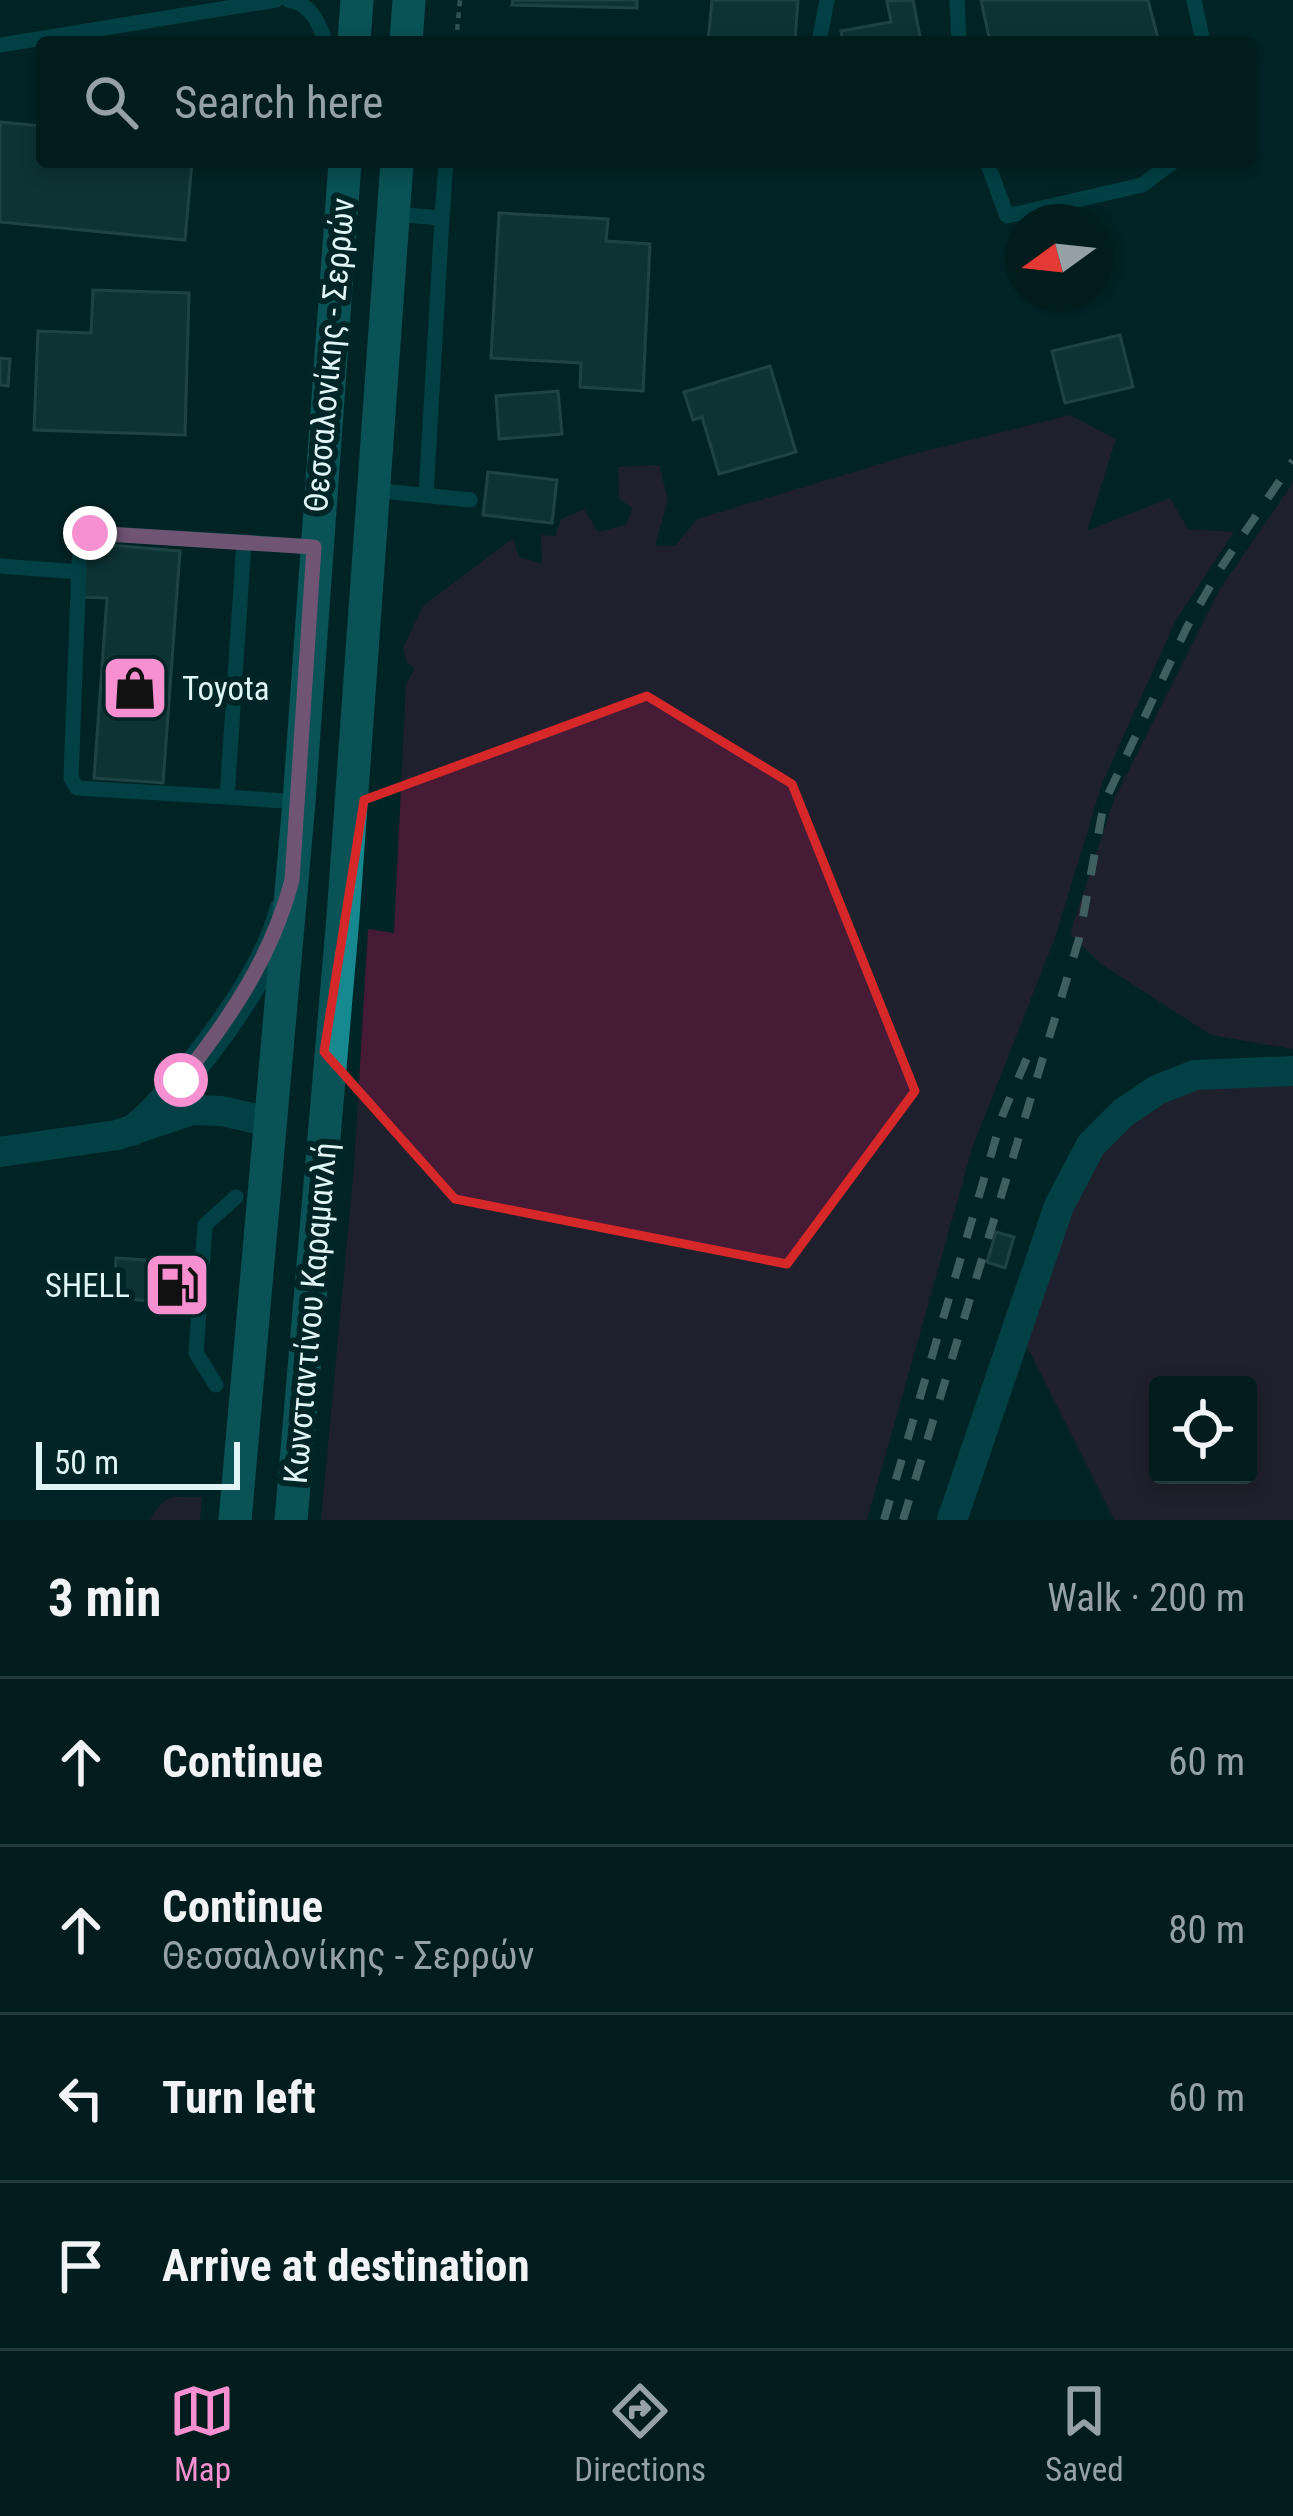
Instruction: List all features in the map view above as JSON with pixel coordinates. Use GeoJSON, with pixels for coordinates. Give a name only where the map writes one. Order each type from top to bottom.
{"type":"FeatureCollection","features":[{"type":"Feature","properties":{"kind":"main road"},"geometry":{"type":"LineString","coordinates":[[354,36],[357,0]]}},
{"type":"Feature","properties":{"kind":"main road"},"geometry":{"type":"LineString","coordinates":[[406,36],[409,0]]}},
{"type":"Feature","properties":{"kind":"main road","name":"Θεσσαλονίκης - Σερρών"},"geometry":{"type":"LineString","coordinates":[[270,1122],[299,802],[345,168]]}},
{"type":"Feature","properties":{"kind":"main road","name":"Θεσσαλονίκης - Σερρών"},"geometry":{"type":"LineString","coordinates":[[328,1105],[397,168]]}},
{"type":"Feature","properties":{"kind":"main road","name":"Κωνσταντίνου Καραμανλή"},"geometry":{"type":"LineString","coordinates":[[291,1520],[328,1105]]}},
{"type":"Feature","properties":{"kind":"main road","name":"Κωνσταντίνου Καραμανλή"},"geometry":{"type":"LineString","coordinates":[[235,1520],[270,1122]]}},
{"type":"Feature","properties":{"kind":"street"},"geometry":{"type":"LineString","coordinates":[[132,1131],[168,1098],[249,984],[280,925],[292,880]]}},
{"type":"Feature","properties":{"kind":"street"},"geometry":{"type":"LineString","coordinates":[[952,1520],[1059,1206],[1091,1145],[1123,1113],[1157,1090],[1195,1075],[1293,1071]]}},
{"type":"Feature","properties":{"kind":"street"},"geometry":{"type":"LineString","coordinates":[[0,1152],[132,1131],[192,1110],[270,1122]]}},
{"type":"Feature","properties":{"kind":"lane"},"geometry":{"type":"LineString","coordinates":[[55,36],[276,0]]}},
{"type":"Feature","properties":{"kind":"lane"},"geometry":{"type":"LineString","coordinates":[[288,0],[310,10],[323,36]]}},
{"type":"Feature","properties":{"kind":"lane"},"geometry":{"type":"LineString","coordinates":[[820,36],[826,0]]}},
{"type":"Feature","properties":{"kind":"lane"},"geometry":{"type":"LineString","coordinates":[[957,0],[958,36]]}},
{"type":"Feature","properties":{"kind":"lane"},"geometry":{"type":"LineString","coordinates":[[1194,0],[1202,36]]}},
{"type":"Feature","properties":{"kind":"lane"},"geometry":{"type":"LineString","coordinates":[[0,45],[36,39]]}},
{"type":"Feature","properties":{"kind":"lane"},"geometry":{"type":"LineString","coordinates":[[426,495],[446,168]]}},
{"type":"Feature","properties":{"kind":"lane"},"geometry":{"type":"LineString","coordinates":[[989,168],[1007,216],[1142,185],[1165,168]]}},
{"type":"Feature","properties":{"kind":"lane"},"geometry":{"type":"LineString","coordinates":[[393,214],[442,218]]}},
{"type":"Feature","properties":{"kind":"lane"},"geometry":{"type":"LineString","coordinates":[[373,490],[470,500]]}},
{"type":"Feature","properties":{"kind":"lane"},"geometry":{"type":"LineString","coordinates":[[299,802],[77,788],[71,778],[80,540],[90,533],[314,547]]}},
{"type":"Feature","properties":{"kind":"lane"},"geometry":{"type":"LineString","coordinates":[[226,797],[244,542]]}},
{"type":"Feature","properties":{"kind":"lane"},"geometry":{"type":"LineString","coordinates":[[0,566],[79,572]]}},
{"type":"Feature","properties":{"kind":"lane"},"geometry":{"type":"LineString","coordinates":[[216,1385],[196,1353],[205,1226],[236,1197]]}},
{"type":"Feature","properties":{"kind":"path"},"geometry":{"type":"LineString","coordinates":[[457,36],[460,0]]}},
{"type":"Feature","properties":{"kind":"highlighted area"},"geometry":{"type":"Polygon","coordinates":[[[647,696],[792,784],[915,1091],[787,1264],[455,1199],[324,1052],[364,800],[647,696]]]}},
{"type":"Feature","properties":{"kind":"shaded area"},"geometry":{"type":"Polygon","coordinates":[[[1070,415],[1116,439],[1087,531],[1170,498],[1188,529],[1234,532],[1176,620],[1102,784],[1055,938],[973,1146],[867,1520],[321,1520],[354,1167],[368,929],[394,933],[406,684],[415,668],[407,663],[403,648],[423,606],[513,538],[519,557],[542,564],[541,535],[555,536],[561,519],[584,509],[598,532],[627,524],[632,508],[619,499],[618,467],[659,465],[668,499],[655,546],[675,546],[697,519],[913,454],[1070,415]]]}},
{"type":"Feature","properties":{"kind":"shaded area"},"geometry":{"type":"Polygon","coordinates":[[[1293,483],[1293,1049],[1211,1035],[1104,966],[1070,934],[1114,799],[1219,590],[1293,483]]]}},
{"type":"Feature","properties":{"kind":"shaded area"},"geometry":{"type":"Polygon","coordinates":[[[1293,1084],[1293,1520],[1114,1520],[1022,1337],[1066,1214],[1121,1123],[1197,1085],[1293,1084]]]}},
{"type":"Feature","properties":{"kind":"shaded area"},"geometry":{"type":"Polygon","coordinates":[[[202,1497],[200,1520],[150,1520],[170,1498],[202,1497]]]}},
{"type":"Feature","properties":{"kind":"building"},"geometry":{"type":"Polygon","coordinates":[[[513,0],[637,0],[637,8],[512,5],[513,0]]]}},
{"type":"Feature","properties":{"kind":"building"},"geometry":{"type":"Polygon","coordinates":[[[712,0],[798,0],[795,36],[709,36],[712,0]]]}},
{"type":"Feature","properties":{"kind":"building"},"geometry":{"type":"Polygon","coordinates":[[[913,0],[920,36],[842,36],[841,31],[891,22],[887,1],[913,0]]]}},
{"type":"Feature","properties":{"kind":"building"},"geometry":{"type":"Polygon","coordinates":[[[981,0],[1148,0],[1157,36],[989,36],[981,0]]]}},
{"type":"Feature","properties":{"kind":"building"},"geometry":{"type":"Polygon","coordinates":[[[0,122],[36,125],[36,168],[191,168],[185,240],[0,222],[0,122]]]}},
{"type":"Feature","properties":{"kind":"building"},"geometry":{"type":"Polygon","coordinates":[[[499,213],[608,219],[606,241],[650,244],[643,391],[580,387],[581,363],[491,358],[499,213]]]}},
{"type":"Feature","properties":{"kind":"building"},"geometry":{"type":"Polygon","coordinates":[[[93,290],[189,293],[185,435],[34,430],[38,331],[91,333],[93,290]]]}},
{"type":"Feature","properties":{"kind":"building"},"geometry":{"type":"Polygon","coordinates":[[[1120,335],[1133,387],[1065,403],[1052,351],[1120,335]]]}},
{"type":"Feature","properties":{"kind":"building"},"geometry":{"type":"Polygon","coordinates":[[[0,358],[10,359],[8,386],[0,385],[0,358]]]}},
{"type":"Feature","properties":{"kind":"building"},"geometry":{"type":"Polygon","coordinates":[[[770,366],[796,452],[719,474],[702,417],[693,420],[684,392],[770,366]]]}},
{"type":"Feature","properties":{"kind":"building"},"geometry":{"type":"Polygon","coordinates":[[[558,391],[562,434],[499,439],[496,396],[558,391]]]}},
{"type":"Feature","properties":{"kind":"building"},"geometry":{"type":"Polygon","coordinates":[[[488,472],[557,480],[552,523],[483,515],[488,472]]]}},
{"type":"Feature","properties":{"kind":"building","name":"Toyota"},"geometry":{"type":"Polygon","coordinates":[[[86,543],[180,551],[163,783],[94,778],[107,598],[82,597],[86,543]]]}},
{"type":"Feature","properties":{"kind":"building"},"geometry":{"type":"Polygon","coordinates":[[[996,1232],[1014,1237],[1005,1268],[987,1262],[996,1232]]]}},
{"type":"Feature","properties":{"kind":"building"},"geometry":{"type":"Polygon","coordinates":[[[116,1258],[192,1263],[190,1304],[114,1298],[116,1258]]]}},
{"type":"Feature","properties":{"kind":"railway"},"geometry":{"type":"LineString","coordinates":[[903,1520],[1079,939],[1104,803],[1187,627],[1293,461]]}},
{"type":"Feature","properties":{"kind":"railway"},"geometry":{"type":"LineString","coordinates":[[884,1520],[1003,1114],[1030,1051]]}},
{"type":"Feature","properties":{"kind":"place","name":"Toyota"},"geometry":{"type":"Point","coordinates":[135,688]}},
{"type":"Feature","properties":{"kind":"place","name":"SHELL"},"geometry":{"type":"Point","coordinates":[177,1285]}},
{"type":"Feature","properties":{"kind":"route"},"geometry":{"type":"LineString","coordinates":[[90,533],[314,547],[292,880],[280,925],[262,964],[181,1080]]}}]}
